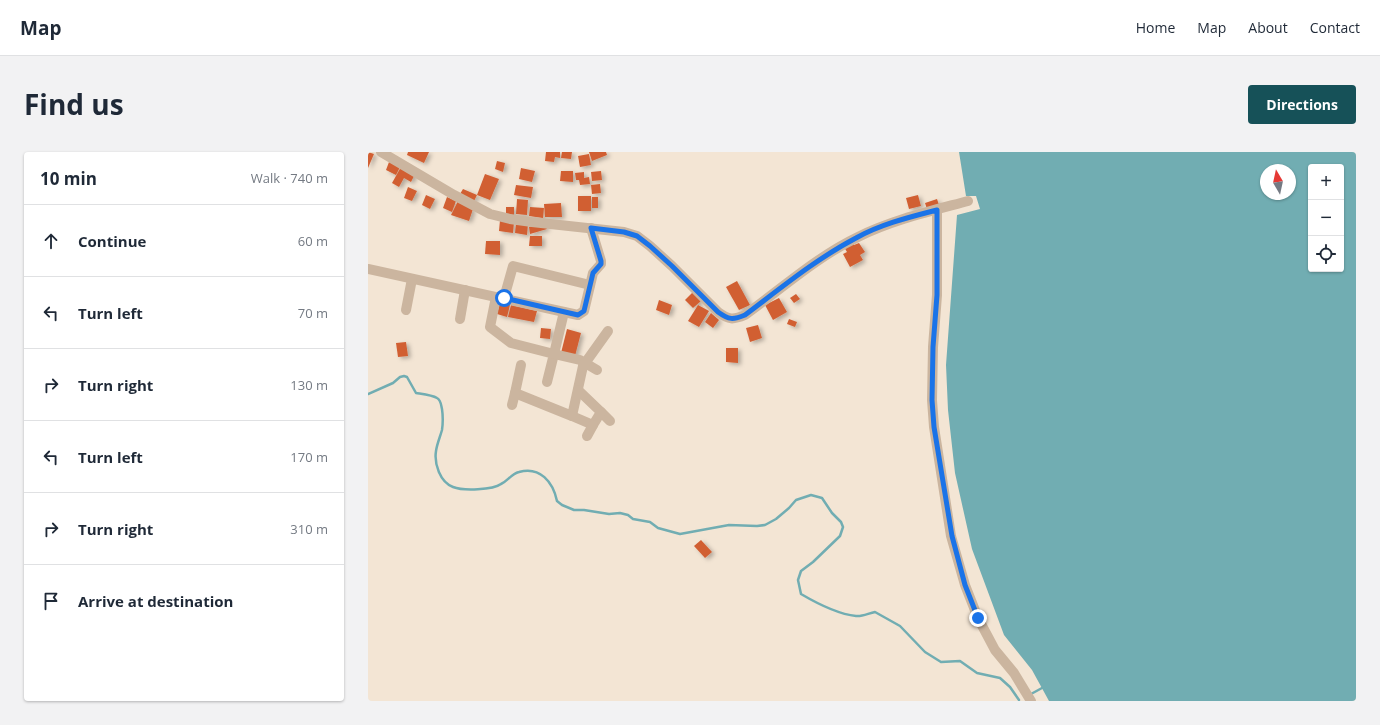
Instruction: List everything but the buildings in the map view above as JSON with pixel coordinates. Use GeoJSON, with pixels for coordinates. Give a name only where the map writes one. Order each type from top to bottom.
{"type":"FeatureCollection","features":[{"type":"Feature","properties":{"kind":"street"},"geometry":{"type":"LineString","coordinates":[[381,152],[454,195],[490,214],[510,219],[624,232],[637,236],[672,266],[718,312],[726,318],[735,319],[745,315],[806,269],[857,237],[877,228],[968,202]]}},
{"type":"Feature","properties":{"kind":"street"},"geometry":{"type":"LineString","coordinates":[[937,210],[937,295],[933,347],[932,400],[934,427],[952,536],[965,585],[978,618],[995,650],[1014,673],[1031,701]]}},
{"type":"Feature","properties":{"kind":"street"},"geometry":{"type":"LineString","coordinates":[[368,269],[578,315],[584,311],[593,273],[601,264],[591,228]]}},
{"type":"Feature","properties":{"kind":"street"},"geometry":{"type":"LineString","coordinates":[[590,285],[513,266],[500,297],[490,327],[511,343],[580,360],[597,370]]}},
{"type":"Feature","properties":{"kind":"street"},"geometry":{"type":"LineString","coordinates":[[406,310],[412,279]]}},
{"type":"Feature","properties":{"kind":"street"},"geometry":{"type":"LineString","coordinates":[[460,319],[466,290]]}},
{"type":"Feature","properties":{"kind":"street"},"geometry":{"type":"LineString","coordinates":[[547,382],[564,312]]}},
{"type":"Feature","properties":{"kind":"street"},"geometry":{"type":"LineString","coordinates":[[572,416],[583,366],[608,332]]}},
{"type":"Feature","properties":{"kind":"street"},"geometry":{"type":"LineString","coordinates":[[512,405],[521,365]]}},
{"type":"Feature","properties":{"kind":"street"},"geometry":{"type":"LineString","coordinates":[[578,390],[610,421]]}},
{"type":"Feature","properties":{"kind":"street"},"geometry":{"type":"LineString","coordinates":[[515,393],[593,425]]}},
{"type":"Feature","properties":{"kind":"street"},"geometry":{"type":"LineString","coordinates":[[587,436],[601,412]]}},
{"type":"Feature","properties":{"kind":"water"},"geometry":{"type":"Polygon","coordinates":[[[959,152],[1356,152],[1356,701],[1049,701],[1032,670],[1004,635],[972,549],[955,473],[948,410],[946,365],[957,215],[980,209],[976,196],[966,196],[959,152]]]}},
{"type":"Feature","properties":{"kind":"waterway"},"geometry":{"type":"LineString","coordinates":[[368,394],[393,383],[400,377],[404,376],[407,377],[416,393],[430,395],[438,399],[441,403],[443,422],[436,451],[437,467],[441,477],[448,485],[453,487],[464,489],[492,488],[503,483],[516,473],[533,471],[544,477],[549,482],[557,501],[562,505],[574,510],[609,514],[620,513],[628,515],[633,519],[650,522],[658,528],[680,534],[729,525],[765,525],[776,519],[796,500],[811,495],[822,498],[832,513],[841,522],[843,527],[840,536],[813,562],[801,571],[798,580],[801,594],[828,608],[849,615],[861,616],[875,612],[900,626],[925,652],[941,662],[960,661],[977,673],[1000,678],[1010,687],[1019,700]]}},
{"type":"Feature","properties":{"kind":"waterway"},"geometry":{"type":"LineString","coordinates":[[1031,694],[1042,688]]}},
{"type":"Feature","properties":{"kind":"route"},"geometry":{"type":"LineString","coordinates":[[504,298],[578,315],[581,314],[584,311],[593,273],[601,264],[591,228],[624,232],[637,236],[672,266],[718,312],[726,318],[735,319],[745,315],[806,269],[857,237],[877,228],[937,210],[937,295],[933,347],[932,400],[934,427],[952,536],[965,585],[978,618]]}}]}
